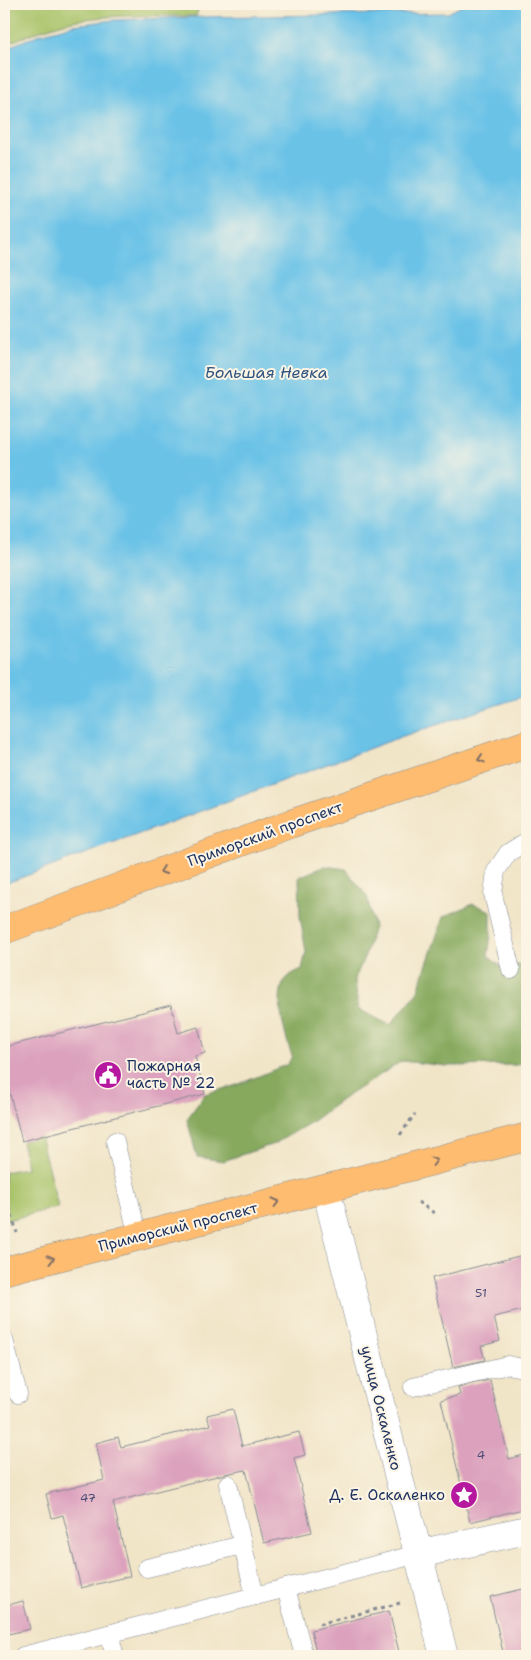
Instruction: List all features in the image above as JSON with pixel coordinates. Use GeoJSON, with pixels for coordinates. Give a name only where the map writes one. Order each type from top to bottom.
{"type":"FeatureCollection","features":[{"type":"Feature","properties":{"kind":"main road","name":"Приморский проспект"},"geometry":{"type":"LineString","coordinates":[[4,930],[290,824],[527,744]]}},
{"type":"Feature","properties":{"kind":"main road","name":"Приморский проспект"},"geometry":{"type":"LineString","coordinates":[[4,1271],[527,1137]]}},
{"type":"Feature","properties":{"kind":"street","name":"улица Оскаленко"},"geometry":{"type":"LineString","coordinates":[[326,1189],[444,1656]]}},
{"type":"Feature","properties":{"kind":"street"},"geometry":{"type":"LineString","coordinates":[[418,1554],[527,1530]]}},
{"type":"Feature","properties":{"kind":"lane"},"geometry":{"type":"LineString","coordinates":[[511,970],[493,894],[496,871],[508,853],[527,841]]}},
{"type":"Feature","properties":{"kind":"lane"},"geometry":{"type":"LineString","coordinates":[[115,1141],[138,1237]]}},
{"type":"Feature","properties":{"kind":"lane"},"geometry":{"type":"LineString","coordinates":[[4,1340],[18,1394]]}},
{"type":"Feature","properties":{"kind":"lane"},"geometry":{"type":"LineString","coordinates":[[413,1387],[508,1365],[527,1369]]}},
{"type":"Feature","properties":{"kind":"lane"},"geometry":{"type":"LineString","coordinates":[[228,1484],[255,1596]]}},
{"type":"Feature","properties":{"kind":"lane"},"geometry":{"type":"LineString","coordinates":[[147,1568],[242,1545]]}},
{"type":"Feature","properties":{"kind":"lane"},"geometry":{"type":"LineString","coordinates":[[23,1656],[418,1554]]}},
{"type":"Feature","properties":{"kind":"lane"},"geometry":{"type":"LineString","coordinates":[[286,1588],[304,1656]]}},
{"type":"Feature","properties":{"kind":"lane"},"geometry":{"type":"LineString","coordinates":[[109,1634],[115,1656]]}},
{"type":"Feature","properties":{"kind":"path"},"geometry":{"type":"LineString","coordinates":[[400,1135],[415,1114]]}},
{"type":"Feature","properties":{"kind":"path"},"geometry":{"type":"LineString","coordinates":[[4,1195],[6,1194],[17,1233]]}},
{"type":"Feature","properties":{"kind":"path"},"geometry":{"type":"LineString","coordinates":[[418,1202],[437,1215]]}},
{"type":"Feature","properties":{"kind":"path"},"geometry":{"type":"LineString","coordinates":[[297,1630],[406,1602]]}},
{"type":"Feature","properties":{"kind":"green space"},"geometry":{"type":"Polygon","coordinates":[[[4,4],[200,4],[196,16],[119,16],[73,21],[46,28],[4,45],[4,4]]]}},
{"type":"Feature","properties":{"kind":"green space"},"geometry":{"type":"Polygon","coordinates":[[[325,866],[346,869],[367,896],[374,927],[355,979],[358,1009],[390,1025],[417,993],[443,917],[473,904],[491,911],[491,934],[488,956],[503,968],[527,962],[527,1062],[517,1065],[447,1066],[402,1061],[344,1098],[310,1123],[274,1144],[223,1161],[197,1157],[187,1119],[205,1094],[237,1085],[288,1064],[292,1056],[286,1038],[280,1003],[283,984],[293,973],[302,969],[306,952],[300,917],[299,877],[325,866]]]}},
{"type":"Feature","properties":{"kind":"green space"},"geometry":{"type":"Polygon","coordinates":[[[40,1136],[58,1207],[4,1221],[4,1172],[27,1168],[22,1141],[40,1136]]]}},
{"type":"Feature","properties":{"kind":"water","name":"Большая Невка"},"geometry":{"type":"Polygon","coordinates":[[[465,4],[527,4],[527,695],[403,736],[4,884],[4,49],[40,34],[73,25],[115,20],[448,13],[465,4]]]}},
{"type":"Feature","properties":{"kind":"building"},"geometry":{"type":"Polygon","coordinates":[[[171,1005],[178,1033],[198,1027],[205,1053],[195,1056],[205,1094],[22,1141],[8,1087],[4,1088],[4,1047],[171,1005]]]}},
{"type":"Feature","properties":{"kind":"building"},"geometry":{"type":"Polygon","coordinates":[[[527,1254],[527,1309],[494,1317],[500,1341],[481,1346],[485,1360],[453,1367],[432,1278],[527,1254]]]}},
{"type":"Feature","properties":{"kind":"building"},"geometry":{"type":"Polygon","coordinates":[[[490,1380],[509,1459],[527,1454],[527,1508],[470,1522],[441,1400],[460,1395],[458,1387],[490,1380]]]}},
{"type":"Feature","properties":{"kind":"building"},"geometry":{"type":"Polygon","coordinates":[[[233,1409],[242,1446],[299,1432],[305,1455],[294,1458],[312,1532],[264,1543],[246,1470],[225,1474],[113,1502],[130,1576],[81,1588],[63,1515],[52,1518],[46,1494],[104,1480],[96,1443],[118,1437],[121,1447],[210,1425],[207,1415],[233,1409]]]}},
{"type":"Feature","properties":{"kind":"building"},"geometry":{"type":"Polygon","coordinates":[[[527,1588],[527,1656],[504,1656],[490,1597],[527,1588]]]}},
{"type":"Feature","properties":{"kind":"building"},"geometry":{"type":"Polygon","coordinates":[[[23,1601],[30,1629],[4,1635],[4,1606],[23,1601]]]}},
{"type":"Feature","properties":{"kind":"building"},"geometry":{"type":"Polygon","coordinates":[[[389,1611],[400,1656],[317,1656],[311,1630],[389,1611]]]}},
{"type":"Feature","properties":{"kind":"place","name":"Пожарная часть № 22"},"geometry":{"type":"Point","coordinates":[108,1075]}},
{"type":"Feature","properties":{"kind":"place","name":"Д. Е. Оскаленко"},"geometry":{"type":"Point","coordinates":[464,1495]}}]}
